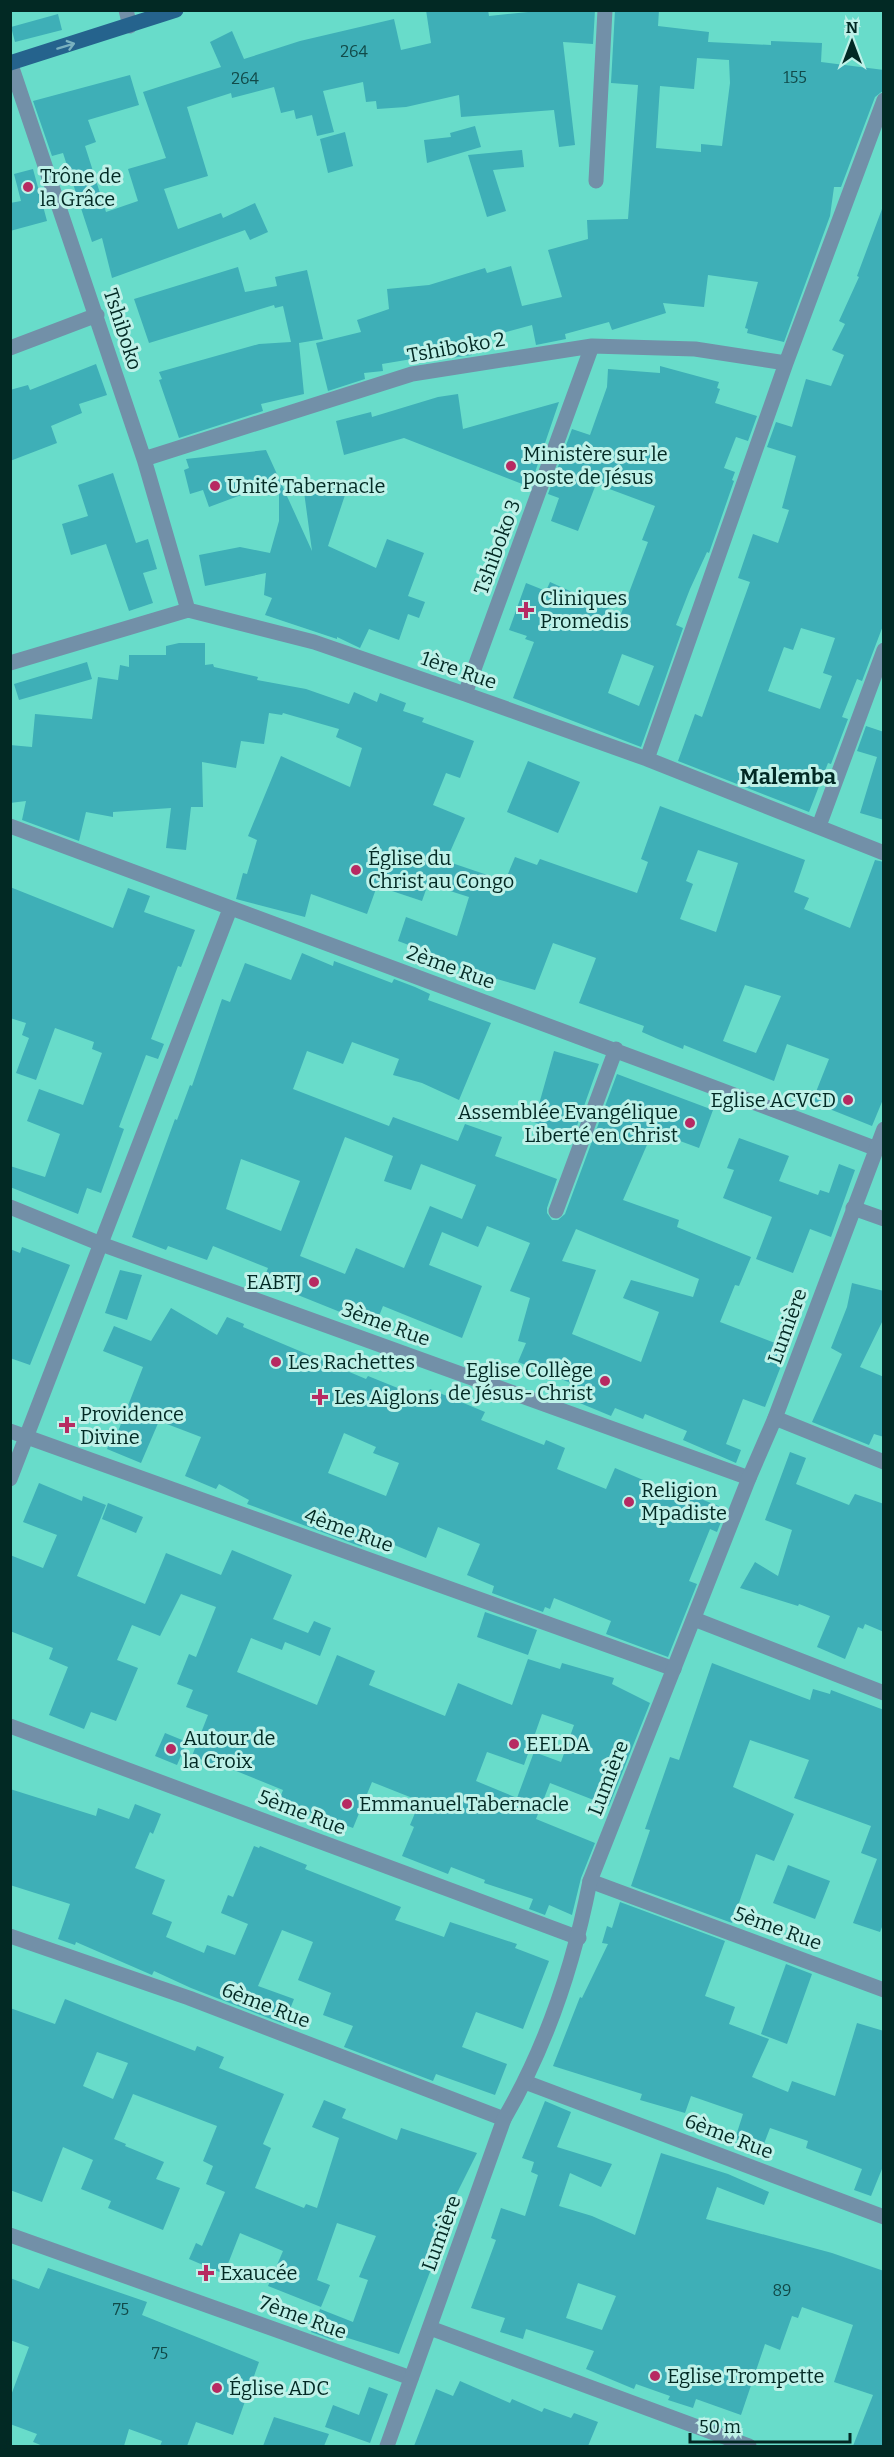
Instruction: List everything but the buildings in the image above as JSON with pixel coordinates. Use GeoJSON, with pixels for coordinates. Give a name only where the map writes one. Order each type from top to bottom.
{"type":"FeatureCollection","features":[{"type":"Feature","properties":{"kind":"main road"},"geometry":{"type":"LineString","coordinates":[[11,63],[176,10]]}},
{"type":"Feature","properties":{"kind":"street"},"geometry":{"type":"LineString","coordinates":[[126,10],[130,26]]}},
{"type":"Feature","properties":{"kind":"street"},"geometry":{"type":"LineString","coordinates":[[596,181],[605,10]]}},
{"type":"Feature","properties":{"kind":"street","name":"Tshiboko"},"geometry":{"type":"LineString","coordinates":[[11,63],[144,459],[188,610]]}},
{"type":"Feature","properties":{"kind":"street"},"geometry":{"type":"LineString","coordinates":[[646,759],[786,363],[884,100]]}},
{"type":"Feature","properties":{"kind":"street"},"geometry":{"type":"LineString","coordinates":[[10,348],[97,315]]}},
{"type":"Feature","properties":{"kind":"street","name":"Tshiboko 2"},"geometry":{"type":"LineString","coordinates":[[144,459],[412,374],[592,346],[695,349],[786,363]]}},
{"type":"Feature","properties":{"kind":"street","name":"Tshiboko 3"},"geometry":{"type":"LineString","coordinates":[[465,694],[592,346]]}},
{"type":"Feature","properties":{"kind":"street"},"geometry":{"type":"LineString","coordinates":[[10,663],[188,610]]}},
{"type":"Feature","properties":{"kind":"street","name":"1ère Rue"},"geometry":{"type":"LineString","coordinates":[[188,610],[314,642],[465,694],[646,759],[884,853]]}},
{"type":"Feature","properties":{"kind":"street"},"geometry":{"type":"LineString","coordinates":[[819,826],[884,650]]}},
{"type":"Feature","properties":{"kind":"street","name":"2ème Rue"},"geometry":{"type":"LineString","coordinates":[[10,826],[230,909],[616,1049],[877,1149]]}},
{"type":"Feature","properties":{"kind":"street"},"geometry":{"type":"LineString","coordinates":[[10,1479],[230,909]]}},
{"type":"Feature","properties":{"kind":"street"},"geometry":{"type":"LineString","coordinates":[[556,1211],[616,1049]]}},
{"type":"Feature","properties":{"kind":"street","name":"Lumière"},"geometry":{"type":"LineString","coordinates":[[387,2446],[504,2119],[525,2082],[579,1938],[590,1881],[749,1478],[776,1418],[884,1129]]}},
{"type":"Feature","properties":{"kind":"street","name":"3ème Rue"},"geometry":{"type":"LineString","coordinates":[[10,1207],[101,1244],[749,1478]]}},
{"type":"Feature","properties":{"kind":"street"},"geometry":{"type":"LineString","coordinates":[[853,1208],[884,1219]]}},
{"type":"Feature","properties":{"kind":"street"},"geometry":{"type":"LineString","coordinates":[[776,1418],[884,1462]]}},
{"type":"Feature","properties":{"kind":"street","name":"4ème Rue"},"geometry":{"type":"LineString","coordinates":[[10,1431],[674,1669]]}},
{"type":"Feature","properties":{"kind":"street"},"geometry":{"type":"LineString","coordinates":[[694,1619],[884,1693]]}},
{"type":"Feature","properties":{"kind":"street","name":"5ème Rue"},"geometry":{"type":"LineString","coordinates":[[10,1726],[579,1938]]}},
{"type":"Feature","properties":{"kind":"street","name":"5ème Rue"},"geometry":{"type":"LineString","coordinates":[[590,1881],[884,1990]]}},
{"type":"Feature","properties":{"kind":"street","name":"6ème Rue"},"geometry":{"type":"LineString","coordinates":[[10,1936],[189,1998],[504,2119]]}},
{"type":"Feature","properties":{"kind":"street","name":"6ème Rue"},"geometry":{"type":"LineString","coordinates":[[525,2082],[884,2217]]}},
{"type":"Feature","properties":{"kind":"street","name":"7ème Rue"},"geometry":{"type":"LineString","coordinates":[[10,2235],[411,2378]]}},
{"type":"Feature","properties":{"kind":"street"},"geometry":{"type":"LineString","coordinates":[[430,2328],[749,2446]]}},
{"type":"Feature","properties":{"kind":"place","name":"Trône de la Grâce"},"geometry":{"type":"Point","coordinates":[28,187]}},
{"type":"Feature","properties":{"kind":"place","name":"Ministère sur le poste de Jésus"},"geometry":{"type":"Point","coordinates":[511,466]}},
{"type":"Feature","properties":{"kind":"place","name":"Unité Tabernacle"},"geometry":{"type":"Point","coordinates":[215,486]}},
{"type":"Feature","properties":{"kind":"place","name":"Cliniques Promedis"},"geometry":{"type":"Point","coordinates":[526,610]}},
{"type":"Feature","properties":{"kind":"place","name":"Église du Christ au Congo"},"geometry":{"type":"Point","coordinates":[356,870]}},
{"type":"Feature","properties":{"kind":"place","name":"Eglise ACVCD"},"geometry":{"type":"Point","coordinates":[848,1100]}},
{"type":"Feature","properties":{"kind":"place","name":"Assemblée Evangélique Liberté en Christ"},"geometry":{"type":"Point","coordinates":[690,1123]}},
{"type":"Feature","properties":{"kind":"place","name":"EABTJ"},"geometry":{"type":"Point","coordinates":[314,1282]}},
{"type":"Feature","properties":{"kind":"place","name":"Les Rachettes"},"geometry":{"type":"Point","coordinates":[276,1362]}},
{"type":"Feature","properties":{"kind":"place","name":"Eglise Collège de Jésus- Christ"},"geometry":{"type":"Point","coordinates":[605,1381]}},
{"type":"Feature","properties":{"kind":"place","name":"Les Aiglons"},"geometry":{"type":"Point","coordinates":[320,1397]}},
{"type":"Feature","properties":{"kind":"place","name":"Providence Divine"},"geometry":{"type":"Point","coordinates":[67,1425]}},
{"type":"Feature","properties":{"kind":"place","name":"Religion Mpadiste"},"geometry":{"type":"Point","coordinates":[629,1502]}},
{"type":"Feature","properties":{"kind":"place","name":"EELDA"},"geometry":{"type":"Point","coordinates":[514,1744]}},
{"type":"Feature","properties":{"kind":"place","name":"Autour de la Croix"},"geometry":{"type":"Point","coordinates":[171,1749]}},
{"type":"Feature","properties":{"kind":"place","name":"Emmanuel Tabernacle"},"geometry":{"type":"Point","coordinates":[347,1804]}},
{"type":"Feature","properties":{"kind":"place","name":"Exaucée"},"geometry":{"type":"Point","coordinates":[206,2273]}},
{"type":"Feature","properties":{"kind":"place","name":"Eglise Trompette"},"geometry":{"type":"Point","coordinates":[655,2376]}},
{"type":"Feature","properties":{"kind":"place","name":"Église ADC"},"geometry":{"type":"Point","coordinates":[217,2388]}},
{"type":"Feature","properties":{"kind":"district","name":"Malemba"},"geometry":{"type":"Point","coordinates":[788,776]}}]}
